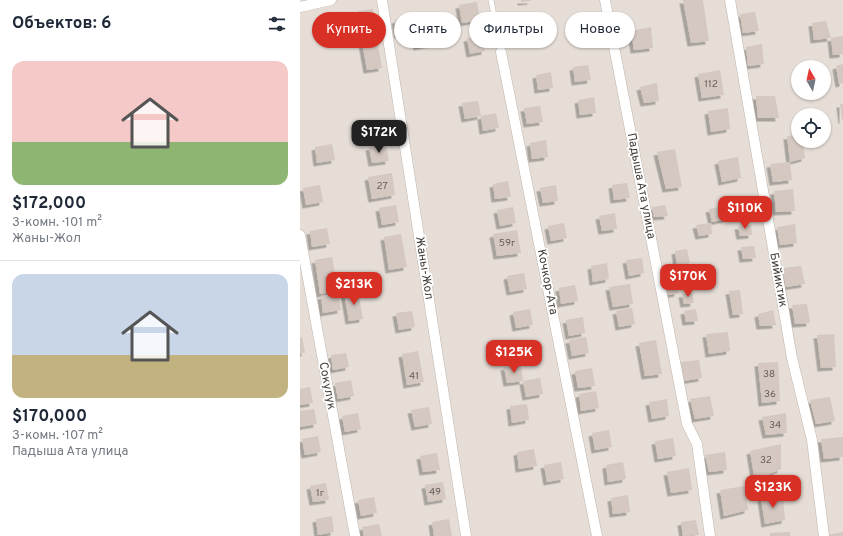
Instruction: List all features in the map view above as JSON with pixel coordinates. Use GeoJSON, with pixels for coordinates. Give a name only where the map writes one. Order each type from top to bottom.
{"type":"FeatureCollection","features":[{"type":"Feature","properties":{"kind":"street"},"geometry":{"type":"LineString","coordinates":[[300,7],[331,0]]}},
{"type":"Feature","properties":{"kind":"street","name":"Жаны-Жол"},"geometry":{"type":"LineString","coordinates":[[382,0],[466,536]]}},
{"type":"Feature","properties":{"kind":"street","name":"Падыша Ата улица"},"geometry":{"type":"LineString","coordinates":[[605,0],[687,424],[697,444],[710,536]]}},
{"type":"Feature","properties":{"kind":"street","name":"Бийиктик"},"geometry":{"type":"LineString","coordinates":[[730,0],[792,358],[812,440],[824,536]]}},
{"type":"Feature","properties":{"kind":"street","name":"Кочкор-Ата"},"geometry":{"type":"LineString","coordinates":[[500,52],[597,536]]}},
{"type":"Feature","properties":{"kind":"street","name":"Сокулук"},"geometry":{"type":"LineString","coordinates":[[300,235],[355,536]]}},
{"type":"Feature","properties":{"kind":"lane"},"geometry":{"type":"LineString","coordinates":[[491,0],[500,52]]}},
{"type":"Feature","properties":{"kind":"shaded area"},"geometry":{"type":"Polygon","coordinates":[[[300,0],[843,0],[843,536],[300,536],[300,0]]]}},
{"type":"Feature","properties":{"kind":"building"},"geometry":{"type":"Polygon","coordinates":[[[521,0],[531,0],[531,1],[521,2],[521,0]]]}},
{"type":"Feature","properties":{"kind":"building"},"geometry":{"type":"Polygon","coordinates":[[[683,0],[703,0],[709,41],[691,43],[683,0]]]}},
{"type":"Feature","properties":{"kind":"building"},"geometry":{"type":"Polygon","coordinates":[[[477,2],[479,12],[469,12],[469,22],[462,23],[459,5],[477,2]]]}},
{"type":"Feature","properties":{"kind":"building"},"geometry":{"type":"Polygon","coordinates":[[[373,9],[373,12],[358,12],[373,9]]]}},
{"type":"Feature","properties":{"kind":"building"},"geometry":{"type":"Polygon","coordinates":[[[755,12],[759,31],[743,33],[740,14],[755,12]]]}},
{"type":"Feature","properties":{"kind":"building"},"geometry":{"type":"Polygon","coordinates":[[[826,21],[831,38],[814,40],[812,23],[826,21]]]}},
{"type":"Feature","properties":{"kind":"building"},"geometry":{"type":"Polygon","coordinates":[[[651,27],[653,48],[634,50],[635,30],[651,27]]]}},
{"type":"Feature","properties":{"kind":"building"},"geometry":{"type":"Polygon","coordinates":[[[843,36],[843,54],[833,55],[831,38],[843,36]]]}},
{"type":"Feature","properties":{"kind":"building"},"geometry":{"type":"Polygon","coordinates":[[[467,38],[469,38],[469,48],[485,48],[485,51],[470,54],[467,38]]]}},
{"type":"Feature","properties":{"kind":"building"},"geometry":{"type":"Polygon","coordinates":[[[762,44],[764,64],[748,66],[746,47],[762,44]]]}},
{"type":"Feature","properties":{"kind":"building"},"geometry":{"type":"Polygon","coordinates":[[[363,48],[378,48],[382,68],[367,70],[363,48]]]}},
{"type":"Feature","properties":{"kind":"building"},"geometry":{"type":"Polygon","coordinates":[[[843,64],[843,83],[839,84],[836,66],[843,64]]]}},
{"type":"Feature","properties":{"kind":"building"},"geometry":{"type":"Polygon","coordinates":[[[588,65],[591,80],[575,82],[573,67],[588,65]]]}},
{"type":"Feature","properties":{"kind":"building"},"geometry":{"type":"Polygon","coordinates":[[[720,70],[724,95],[702,98],[698,74],[720,70]]]}},
{"type":"Feature","properties":{"kind":"building"},"geometry":{"type":"Polygon","coordinates":[[[551,72],[553,88],[538,90],[536,75],[551,72]]]}},
{"type":"Feature","properties":{"kind":"building"},"geometry":{"type":"Polygon","coordinates":[[[657,83],[659,101],[644,103],[640,87],[657,83]]]}},
{"type":"Feature","properties":{"kind":"building"},"geometry":{"type":"Polygon","coordinates":[[[756,96],[775,96],[779,118],[758,118],[756,96]]]}},
{"type":"Feature","properties":{"kind":"building"},"geometry":{"type":"Polygon","coordinates":[[[594,97],[596,113],[580,115],[578,100],[594,97]]]}},
{"type":"Feature","properties":{"kind":"building"},"geometry":{"type":"Polygon","coordinates":[[[478,101],[481,116],[465,119],[462,103],[478,101]]]}},
{"type":"Feature","properties":{"kind":"building"},"geometry":{"type":"Polygon","coordinates":[[[840,104],[843,104],[843,120],[842,120],[840,104]]]}},
{"type":"Feature","properties":{"kind":"building"},"geometry":{"type":"Polygon","coordinates":[[[540,106],[543,122],[527,124],[524,108],[540,106]]]}},
{"type":"Feature","properties":{"kind":"building"},"geometry":{"type":"Polygon","coordinates":[[[728,108],[730,129],[711,132],[708,111],[728,108]]]}},
{"type":"Feature","properties":{"kind":"building"},"geometry":{"type":"Polygon","coordinates":[[[496,113],[499,128],[483,131],[481,116],[496,113]]]}},
{"type":"Feature","properties":{"kind":"building"},"geometry":{"type":"Polygon","coordinates":[[[787,136],[791,136],[791,148],[804,148],[805,158],[790,162],[787,136]]]}},
{"type":"Feature","properties":{"kind":"building"},"geometry":{"type":"Polygon","coordinates":[[[546,140],[548,157],[532,159],[530,143],[546,140]]]}},
{"type":"Feature","properties":{"kind":"building"},"geometry":{"type":"Polygon","coordinates":[[[332,144],[335,160],[317,163],[315,147],[332,144]]]}},
{"type":"Feature","properties":{"kind":"building"},"geometry":{"type":"Polygon","coordinates":[[[386,144],[389,161],[372,163],[369,147],[386,144]]]}},
{"type":"Feature","properties":{"kind":"building"},"geometry":{"type":"Polygon","coordinates":[[[675,149],[682,187],[666,189],[657,152],[675,149]]]}},
{"type":"Feature","properties":{"kind":"building"},"geometry":{"type":"Polygon","coordinates":[[[738,157],[741,178],[722,182],[718,161],[738,157]]]}},
{"type":"Feature","properties":{"kind":"building"},"geometry":{"type":"Polygon","coordinates":[[[790,162],[792,180],[773,182],[770,164],[790,162]]]}},
{"type":"Feature","properties":{"kind":"building"},"geometry":{"type":"Polygon","coordinates":[[[392,173],[395,195],[372,199],[368,177],[392,173]]]}},
{"type":"Feature","properties":{"kind":"building"},"geometry":{"type":"Polygon","coordinates":[[[508,181],[511,197],[495,199],[493,184],[508,181]]]}},
{"type":"Feature","properties":{"kind":"building"},"geometry":{"type":"Polygon","coordinates":[[[627,183],[630,198],[614,200],[612,185],[627,183]]]}},
{"type":"Feature","properties":{"kind":"building"},"geometry":{"type":"Polygon","coordinates":[[[320,185],[323,202],[306,205],[303,188],[320,185]]]}},
{"type":"Feature","properties":{"kind":"building"},"geometry":{"type":"Polygon","coordinates":[[[556,185],[558,201],[543,203],[540,188],[556,185]]]}},
{"type":"Feature","properties":{"kind":"building"},"geometry":{"type":"Polygon","coordinates":[[[793,189],[795,211],[776,212],[774,191],[793,189]]]}},
{"type":"Feature","properties":{"kind":"building"},"geometry":{"type":"Polygon","coordinates":[[[396,205],[399,222],[382,225],[379,208],[396,205]]]}},
{"type":"Feature","properties":{"kind":"building"},"geometry":{"type":"Polygon","coordinates":[[[665,205],[668,216],[654,217],[652,207],[665,205]]]}},
{"type":"Feature","properties":{"kind":"building"},"geometry":{"type":"Polygon","coordinates":[[[724,206],[727,219],[712,222],[709,209],[724,206]]]}},
{"type":"Feature","properties":{"kind":"building"},"geometry":{"type":"Polygon","coordinates":[[[513,207],[516,223],[500,226],[497,210],[513,207]]]}},
{"type":"Feature","properties":{"kind":"building"},"geometry":{"type":"Polygon","coordinates":[[[615,213],[617,229],[602,231],[599,216],[615,213]]]}},
{"type":"Feature","properties":{"kind":"building"},"geometry":{"type":"Polygon","coordinates":[[[564,223],[567,238],[551,241],[548,226],[564,223]]]}},
{"type":"Feature","properties":{"kind":"building"},"geometry":{"type":"Polygon","coordinates":[[[711,223],[712,234],[699,236],[696,225],[711,223]]]}},
{"type":"Feature","properties":{"kind":"building"},"geometry":{"type":"Polygon","coordinates":[[[795,224],[797,243],[780,245],[777,227],[795,224]]]}},
{"type":"Feature","properties":{"kind":"building"},"geometry":{"type":"Polygon","coordinates":[[[751,225],[752,235],[740,236],[738,226],[751,225]]]}},
{"type":"Feature","properties":{"kind":"building"},"geometry":{"type":"Polygon","coordinates":[[[327,228],[330,244],[312,247],[310,231],[327,228]]]}},
{"type":"Feature","properties":{"kind":"building"},"geometry":{"type":"Polygon","coordinates":[[[517,230],[521,253],[497,256],[493,234],[517,230]]]}},
{"type":"Feature","properties":{"kind":"building"},"geometry":{"type":"Polygon","coordinates":[[[401,234],[407,267],[389,270],[384,237],[401,234]]]}},
{"type":"Feature","properties":{"kind":"building"},"geometry":{"type":"Polygon","coordinates":[[[754,246],[756,258],[743,259],[741,247],[754,246]]]}},
{"type":"Feature","properties":{"kind":"building"},"geometry":{"type":"Polygon","coordinates":[[[687,249],[690,263],[677,265],[675,251],[687,249]]]}},
{"type":"Feature","properties":{"kind":"building"},"geometry":{"type":"Polygon","coordinates":[[[332,257],[338,291],[320,294],[315,260],[332,257]]]}},
{"type":"Feature","properties":{"kind":"building"},"geometry":{"type":"Polygon","coordinates":[[[642,258],[644,273],[629,276],[626,260],[642,258]]]}},
{"type":"Feature","properties":{"kind":"building"},"geometry":{"type":"Polygon","coordinates":[[[607,263],[609,279],[593,282],[591,266],[607,263]]]}},
{"type":"Feature","properties":{"kind":"building"},"geometry":{"type":"Polygon","coordinates":[[[801,266],[805,284],[786,287],[782,268],[801,266]]]}},
{"type":"Feature","properties":{"kind":"building"},"geometry":{"type":"Polygon","coordinates":[[[671,270],[672,279],[662,281],[661,271],[671,270]]]}},
{"type":"Feature","properties":{"kind":"building"},"geometry":{"type":"Polygon","coordinates":[[[524,273],[527,289],[510,292],[507,276],[524,273]]]}},
{"type":"Feature","properties":{"kind":"building"},"geometry":{"type":"Polygon","coordinates":[[[630,284],[633,304],[613,307],[609,287],[630,284]]]}},
{"type":"Feature","properties":{"kind":"building"},"geometry":{"type":"Polygon","coordinates":[[[676,284],[678,293],[668,295],[666,286],[676,284]]]}},
{"type":"Feature","properties":{"kind":"building"},"geometry":{"type":"Polygon","coordinates":[[[575,285],[578,301],[561,304],[559,288],[575,285]]]}},
{"type":"Feature","properties":{"kind":"building"},"geometry":{"type":"Polygon","coordinates":[[[358,290],[363,319],[349,321],[344,292],[358,290]]]}},
{"type":"Feature","properties":{"kind":"building"},"geometry":{"type":"Polygon","coordinates":[[[740,290],[743,314],[733,315],[729,291],[740,290]]]}},
{"type":"Feature","properties":{"kind":"building"},"geometry":{"type":"Polygon","coordinates":[[[338,293],[341,310],[323,313],[321,296],[338,293]]]}},
{"type":"Feature","properties":{"kind":"building"},"geometry":{"type":"Polygon","coordinates":[[[692,293],[694,303],[684,304],[682,294],[692,293]]]}},
{"type":"Feature","properties":{"kind":"building"},"geometry":{"type":"Polygon","coordinates":[[[807,304],[810,323],[795,324],[792,305],[807,304]]]}},
{"type":"Feature","properties":{"kind":"building"},"geometry":{"type":"Polygon","coordinates":[[[632,308],[635,324],[619,327],[616,311],[632,308]]]}},
{"type":"Feature","properties":{"kind":"building"},"geometry":{"type":"Polygon","coordinates":[[[530,309],[533,325],[516,328],[513,312],[530,309]]]}},
{"type":"Feature","properties":{"kind":"building"},"geometry":{"type":"Polygon","coordinates":[[[696,309],[698,321],[686,322],[684,311],[696,309]]]}},
{"type":"Feature","properties":{"kind":"building"},"geometry":{"type":"Polygon","coordinates":[[[773,310],[776,325],[760,326],[758,314],[773,310]]]}},
{"type":"Feature","properties":{"kind":"building"},"geometry":{"type":"Polygon","coordinates":[[[412,311],[415,327],[399,330],[396,313],[412,311]]]}},
{"type":"Feature","properties":{"kind":"building"},"geometry":{"type":"Polygon","coordinates":[[[583,317],[585,333],[569,336],[566,320],[583,317]]]}},
{"type":"Feature","properties":{"kind":"building"},"geometry":{"type":"Polygon","coordinates":[[[728,332],[730,351],[709,354],[706,334],[728,332]]]}},
{"type":"Feature","properties":{"kind":"building"},"geometry":{"type":"Polygon","coordinates":[[[834,334],[836,367],[821,368],[817,335],[834,334]]]}},
{"type":"Feature","properties":{"kind":"building"},"geometry":{"type":"Polygon","coordinates":[[[302,337],[305,353],[300,353],[300,338],[302,337]]]}},
{"type":"Feature","properties":{"kind":"building"},"geometry":{"type":"Polygon","coordinates":[[[586,337],[589,353],[572,356],[569,340],[586,337]]]}},
{"type":"Feature","properties":{"kind":"building"},"geometry":{"type":"Polygon","coordinates":[[[656,340],[662,374],[645,376],[639,343],[656,340]]]}},
{"type":"Feature","properties":{"kind":"building"},"geometry":{"type":"Polygon","coordinates":[[[418,351],[424,382],[407,385],[402,354],[418,351]]]}},
{"type":"Feature","properties":{"kind":"building"},"geometry":{"type":"Polygon","coordinates":[[[346,353],[349,367],[333,370],[331,355],[346,353]]]}},
{"type":"Feature","properties":{"kind":"building"},"geometry":{"type":"Polygon","coordinates":[[[699,360],[702,378],[683,381],[680,362],[699,360]]]}},
{"type":"Feature","properties":{"kind":"building"},"geometry":{"type":"Polygon","coordinates":[[[778,362],[780,401],[762,403],[758,363],[778,362]]]}},
{"type":"Feature","properties":{"kind":"building"},"geometry":{"type":"Polygon","coordinates":[[[521,364],[523,381],[507,383],[504,367],[521,364]]]}},
{"type":"Feature","properties":{"kind":"building"},"geometry":{"type":"Polygon","coordinates":[[[592,368],[595,386],[578,388],[575,371],[592,368]]]}},
{"type":"Feature","properties":{"kind":"building"},"geometry":{"type":"Polygon","coordinates":[[[540,378],[543,394],[526,397],[523,381],[540,378]]]}},
{"type":"Feature","properties":{"kind":"building"},"geometry":{"type":"Polygon","coordinates":[[[351,380],[354,396],[338,399],[335,383],[351,380]]]}},
{"type":"Feature","properties":{"kind":"building"},"geometry":{"type":"Polygon","coordinates":[[[310,387],[313,403],[300,405],[300,389],[310,387]]]}},
{"type":"Feature","properties":{"kind":"building"},"geometry":{"type":"Polygon","coordinates":[[[596,391],[599,408],[581,411],[579,394],[596,391]]]}},
{"type":"Feature","properties":{"kind":"building"},"geometry":{"type":"Polygon","coordinates":[[[710,396],[714,416],[695,419],[690,399],[710,396]]]}},
{"type":"Feature","properties":{"kind":"building"},"geometry":{"type":"Polygon","coordinates":[[[830,397],[835,421],[816,424],[810,400],[830,397]]]}},
{"type":"Feature","properties":{"kind":"building"},"geometry":{"type":"Polygon","coordinates":[[[667,399],[669,416],[652,419],[649,402],[667,399]]]}},
{"type":"Feature","properties":{"kind":"building"},"geometry":{"type":"Polygon","coordinates":[[[527,404],[529,420],[512,423],[510,406],[527,404]]]}},
{"type":"Feature","properties":{"kind":"building"},"geometry":{"type":"Polygon","coordinates":[[[429,407],[432,424],[415,427],[411,410],[429,407]]]}},
{"type":"Feature","properties":{"kind":"building"},"geometry":{"type":"Polygon","coordinates":[[[314,409],[317,424],[300,427],[300,411],[314,409]]]}},
{"type":"Feature","properties":{"kind":"building"},"geometry":{"type":"Polygon","coordinates":[[[358,413],[361,429],[345,432],[342,416],[358,413]]]}},
{"type":"Feature","properties":{"kind":"building"},"geometry":{"type":"Polygon","coordinates":[[[786,413],[787,433],[766,435],[762,417],[786,413]]]}},
{"type":"Feature","properties":{"kind":"building"},"geometry":{"type":"Polygon","coordinates":[[[609,430],[612,447],[595,450],[592,433],[609,430]]]}},
{"type":"Feature","properties":{"kind":"building"},"geometry":{"type":"Polygon","coordinates":[[[318,436],[321,452],[305,455],[302,439],[318,436]]]}},
{"type":"Feature","properties":{"kind":"building"},"geometry":{"type":"Polygon","coordinates":[[[843,437],[843,457],[824,459],[821,439],[843,437]]]}},
{"type":"Feature","properties":{"kind":"building"},"geometry":{"type":"Polygon","coordinates":[[[673,438],[676,456],[658,459],[655,441],[673,438]]]}},
{"type":"Feature","properties":{"kind":"building"},"geometry":{"type":"Polygon","coordinates":[[[781,444],[781,469],[755,481],[750,451],[781,444]]]}},
{"type":"Feature","properties":{"kind":"building"},"geometry":{"type":"Polygon","coordinates":[[[534,449],[537,466],[519,469],[517,452],[534,449]]]}},
{"type":"Feature","properties":{"kind":"building"},"geometry":{"type":"Polygon","coordinates":[[[725,452],[727,470],[709,472],[705,455],[725,452]]]}},
{"type":"Feature","properties":{"kind":"building"},"geometry":{"type":"Polygon","coordinates":[[[437,453],[440,470],[423,472],[420,456],[437,453]]]}},
{"type":"Feature","properties":{"kind":"building"},"geometry":{"type":"Polygon","coordinates":[[[561,462],[564,479],[547,482],[544,465],[561,462]]]}},
{"type":"Feature","properties":{"kind":"building"},"geometry":{"type":"Polygon","coordinates":[[[623,462],[626,479],[608,482],[606,465],[623,462]]]}},
{"type":"Feature","properties":{"kind":"building"},"geometry":{"type":"Polygon","coordinates":[[[689,468],[692,490],[671,493],[667,472],[689,468]]]}},
{"type":"Feature","properties":{"kind":"building"},"geometry":{"type":"Polygon","coordinates":[[[443,482],[446,499],[428,502],[425,485],[443,482]]]}},
{"type":"Feature","properties":{"kind":"building"},"geometry":{"type":"Polygon","coordinates":[[[326,483],[329,500],[313,502],[310,486],[326,483]]]}},
{"type":"Feature","properties":{"kind":"building"},"geometry":{"type":"Polygon","coordinates":[[[745,486],[748,510],[724,516],[720,490],[745,486]]]}},
{"type":"Feature","properties":{"kind":"building"},"geometry":{"type":"Polygon","coordinates":[[[783,494],[785,520],[765,524],[761,498],[783,494]]]}},
{"type":"Feature","properties":{"kind":"building"},"geometry":{"type":"Polygon","coordinates":[[[628,495],[630,512],[613,514],[611,498],[628,495]]]}},
{"type":"Feature","properties":{"kind":"building"},"geometry":{"type":"Polygon","coordinates":[[[374,497],[377,513],[361,516],[358,500],[374,497]]]}},
{"type":"Feature","properties":{"kind":"building"},"geometry":{"type":"Polygon","coordinates":[[[332,516],[334,532],[318,535],[316,519],[332,516]]]}},
{"type":"Feature","properties":{"kind":"building"},"geometry":{"type":"Polygon","coordinates":[[[449,519],[452,536],[434,536],[432,522],[449,519]]]}},
{"type":"Feature","properties":{"kind":"building"},"geometry":{"type":"Polygon","coordinates":[[[696,520],[699,535],[683,536],[681,522],[696,520]]]}},
{"type":"Feature","properties":{"kind":"building"},"geometry":{"type":"Polygon","coordinates":[[[379,524],[382,536],[364,536],[362,527],[379,524]]]}},
{"type":"Feature","properties":{"kind":"building"},"geometry":{"type":"Polygon","coordinates":[[[790,532],[790,536],[770,536],[770,533],[790,532]]]}},
{"type":"Feature","properties":{"kind":"building"},"geometry":{"type":"Polygon","coordinates":[[[843,532],[843,536],[828,536],[828,535],[843,532]]]}}]}
